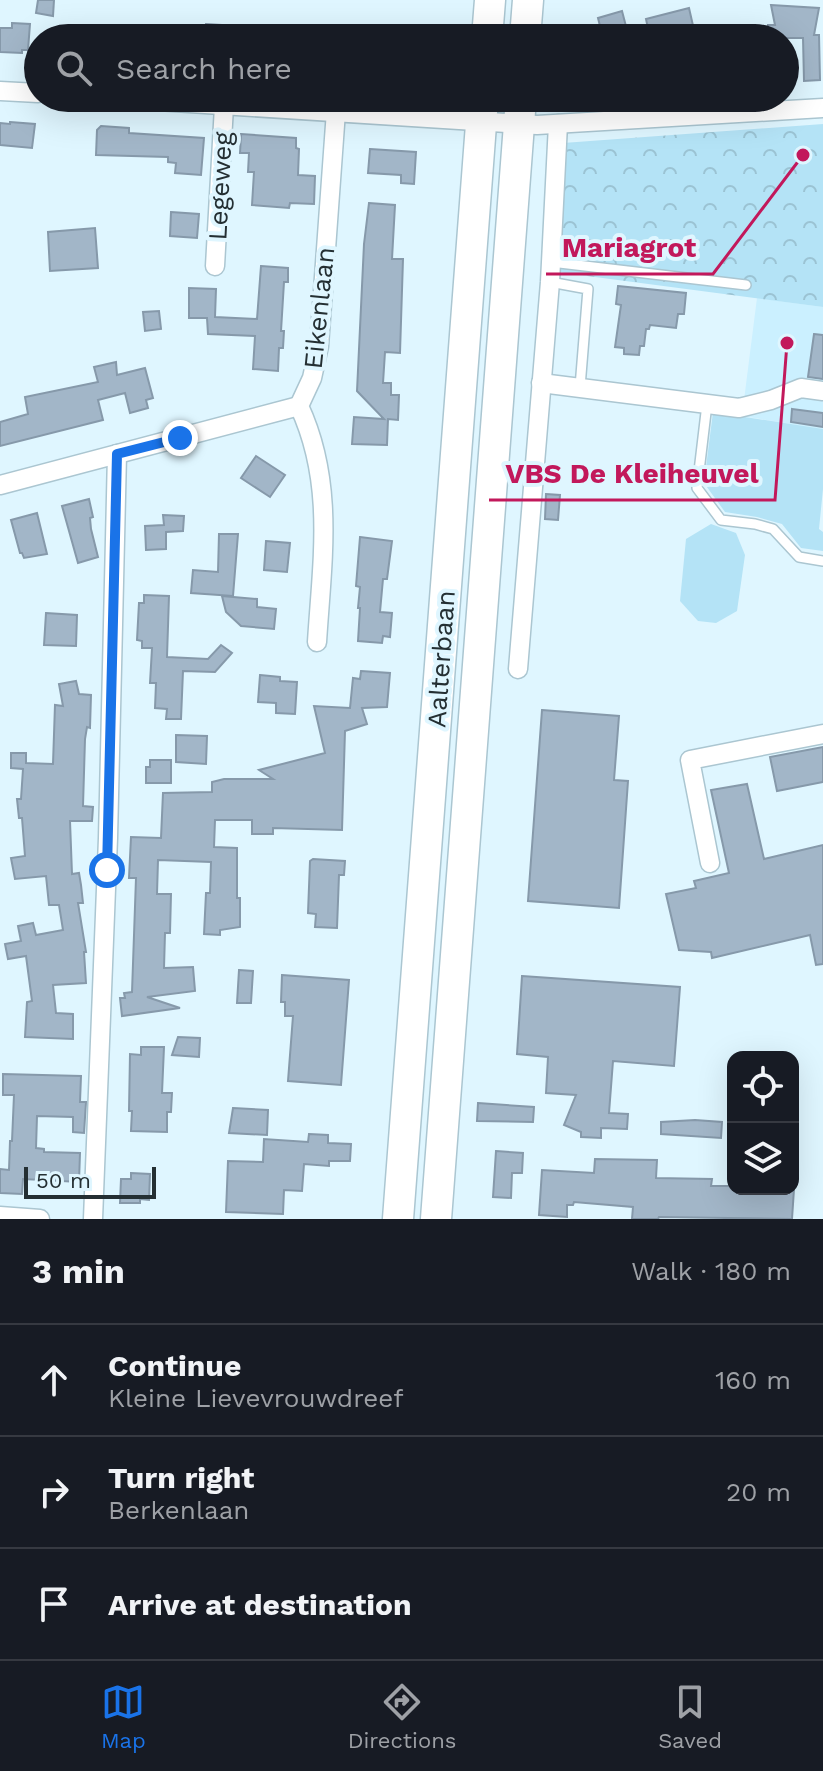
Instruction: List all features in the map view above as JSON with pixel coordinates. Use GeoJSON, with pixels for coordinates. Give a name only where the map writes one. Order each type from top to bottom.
{"type":"FeatureCollection","features":[{"type":"Feature","properties":{"kind":"highway"},"geometry":{"type":"LineString","coordinates":[[488,24],[490,0]]}},
{"type":"Feature","properties":{"kind":"highway"},"geometry":{"type":"LineString","coordinates":[[526,24],[528,0]]}},
{"type":"Feature","properties":{"kind":"highway","name":"Aalterbaan"},"geometry":{"type":"LineString","coordinates":[[398,1219],[482,112]]}},
{"type":"Feature","properties":{"kind":"highway","name":"Aalterbaan"},"geometry":{"type":"LineString","coordinates":[[436,1219],[520,112]]}},
{"type":"Feature","properties":{"kind":"street"},"geometry":{"type":"LineString","coordinates":[[0,91],[24,92]]}},
{"type":"Feature","properties":{"kind":"street"},"geometry":{"type":"LineString","coordinates":[[799,109],[823,108]]}},
{"type":"Feature","properties":{"kind":"street","name":"Legeweg"},"geometry":{"type":"LineString","coordinates":[[215,266],[224,112]]}},
{"type":"Feature","properties":{"kind":"street","name":"Eikenlaan"},"geometry":{"type":"LineString","coordinates":[[317,642],[326,517],[320,472],[308,425],[299,406],[312,378],[319,346],[336,112]]}},
{"type":"Feature","properties":{"kind":"street"},"geometry":{"type":"LineString","coordinates":[[523,112],[558,124],[757,112]]}},
{"type":"Feature","properties":{"kind":"street"},"geometry":{"type":"LineString","coordinates":[[518,669],[550,282],[558,124]]}},
{"type":"Feature","properties":{"kind":"street"},"geometry":{"type":"LineString","coordinates":[[541,383],[739,408],[801,388],[823,391]]}},
{"type":"Feature","properties":{"kind":"street"},"geometry":{"type":"LineString","coordinates":[[0,485],[299,406]]}},
{"type":"Feature","properties":{"kind":"street"},"geometry":{"type":"LineString","coordinates":[[93,1219],[108,838],[117,454]]}},
{"type":"Feature","properties":{"kind":"street"},"geometry":{"type":"LineString","coordinates":[[710,863],[690,760],[823,734]]}},
{"type":"Feature","properties":{"kind":"street"},"geometry":{"type":"LineString","coordinates":[[0,1216],[40,1219]]}},
{"type":"Feature","properties":{"kind":"lane"},"geometry":{"type":"LineString","coordinates":[[551,262],[746,285]]}},
{"type":"Feature","properties":{"kind":"lane"},"geometry":{"type":"LineString","coordinates":[[550,282],[588,289],[580,387]]}},
{"type":"Feature","properties":{"kind":"lane"},"geometry":{"type":"LineString","coordinates":[[707,404],[697,488],[721,520],[773,529],[799,557],[823,561]]}},
{"type":"Feature","properties":{"kind":"shaded area"},"geometry":{"type":"Polygon","coordinates":[[[757,298],[823,307],[823,429],[742,416],[757,298]]]}},
{"type":"Feature","properties":{"kind":"green space"},"geometry":{"type":"Polygon","coordinates":[[[823,124],[823,307],[557,272],[563,143],[823,124]]]}},
{"type":"Feature","properties":{"kind":"green space"},"geometry":{"type":"Polygon","coordinates":[[[713,412],[823,429],[819,529],[823,532],[823,551],[801,548],[782,524],[725,512],[704,483],[713,412]]]}},
{"type":"Feature","properties":{"kind":"green space"},"geometry":{"type":"Polygon","coordinates":[[[711,524],[736,533],[745,555],[737,611],[716,623],[698,621],[680,601],[686,539],[711,524]]]}},
{"type":"Feature","properties":{"kind":"building"},"geometry":{"type":"Polygon","coordinates":[[[38,0],[54,0],[53,16],[36,13],[38,0]]]}},
{"type":"Feature","properties":{"kind":"building"},"geometry":{"type":"Polygon","coordinates":[[[771,5],[819,8],[814,35],[819,35],[820,80],[804,81],[803,38],[799,38],[799,24],[775,24],[771,5]]]}},
{"type":"Feature","properties":{"kind":"building"},"geometry":{"type":"Polygon","coordinates":[[[689,8],[693,24],[647,24],[646,19],[689,8]]]}},
{"type":"Feature","properties":{"kind":"building"},"geometry":{"type":"Polygon","coordinates":[[[622,11],[625,24],[600,24],[598,18],[622,11]]]}},
{"type":"Feature","properties":{"kind":"building"},"geometry":{"type":"Polygon","coordinates":[[[12,23],[30,24],[24,24],[22,53],[0,52],[0,28],[12,28],[12,23]]]}},
{"type":"Feature","properties":{"kind":"building"},"geometry":{"type":"Polygon","coordinates":[[[0,123],[35,124],[32,148],[0,145],[0,123]]]}},
{"type":"Feature","properties":{"kind":"building"},"geometry":{"type":"Polygon","coordinates":[[[101,126],[129,128],[129,133],[204,138],[201,175],[175,173],[176,163],[168,162],[168,157],[96,155],[97,130],[101,126]]]}},
{"type":"Feature","properties":{"kind":"building"},"geometry":{"type":"Polygon","coordinates":[[[241,134],[296,138],[296,148],[299,149],[298,175],[315,176],[314,204],[290,203],[289,208],[252,205],[254,172],[248,172],[249,153],[240,153],[241,134]]]}},
{"type":"Feature","properties":{"kind":"building"},"geometry":{"type":"Polygon","coordinates":[[[370,149],[416,152],[414,184],[401,183],[401,175],[368,173],[370,149]]]}},
{"type":"Feature","properties":{"kind":"building"},"geometry":{"type":"Polygon","coordinates":[[[369,203],[395,205],[392,259],[403,259],[400,353],[385,352],[383,383],[391,383],[391,395],[399,395],[398,420],[388,419],[387,445],[352,444],[354,417],[384,419],[357,391],[369,203]]]}},
{"type":"Feature","properties":{"kind":"building"},"geometry":{"type":"Polygon","coordinates":[[[171,212],[199,214],[197,238],[170,236],[171,212]]]}},
{"type":"Feature","properties":{"kind":"building"},"geometry":{"type":"Polygon","coordinates":[[[95,228],[98,268],[50,271],[48,232],[95,228]]]}},
{"type":"Feature","properties":{"kind":"building"},"geometry":{"type":"Polygon","coordinates":[[[261,266],[288,268],[288,282],[284,282],[283,348],[279,348],[278,371],[253,369],[255,336],[208,334],[207,318],[189,318],[189,288],[216,289],[215,317],[257,319],[261,266]]]}},
{"type":"Feature","properties":{"kind":"building"},"geometry":{"type":"Polygon","coordinates":[[[618,286],[686,293],[684,314],[678,314],[676,328],[650,325],[639,355],[624,354],[624,348],[615,347],[621,305],[616,304],[618,286]]]}},
{"type":"Feature","properties":{"kind":"building"},"geometry":{"type":"Polygon","coordinates":[[[159,311],[161,329],[145,331],[143,312],[159,311]]]}},
{"type":"Feature","properties":{"kind":"building"},"geometry":{"type":"Polygon","coordinates":[[[814,334],[823,335],[823,379],[808,377],[814,334]]]}},
{"type":"Feature","properties":{"kind":"building"},"geometry":{"type":"Polygon","coordinates":[[[116,362],[117,375],[145,368],[153,398],[146,400],[148,408],[130,413],[125,393],[98,400],[103,420],[0,446],[0,422],[28,414],[25,397],[98,382],[94,367],[116,362]]]}},
{"type":"Feature","properties":{"kind":"building"},"geometry":{"type":"Polygon","coordinates":[[[792,409],[823,413],[823,427],[791,422],[792,409]]]}},
{"type":"Feature","properties":{"kind":"building"},"geometry":{"type":"Polygon","coordinates":[[[256,456],[285,475],[270,497],[241,478],[256,456]]]}},
{"type":"Feature","properties":{"kind":"building"},"geometry":{"type":"Polygon","coordinates":[[[546,494],[560,495],[558,520],[545,519],[546,494]]]}},
{"type":"Feature","properties":{"kind":"building"},"geometry":{"type":"Polygon","coordinates":[[[89,499],[93,517],[90,518],[91,529],[98,557],[78,563],[62,506],[89,499]]]}},
{"type":"Feature","properties":{"kind":"building"},"geometry":{"type":"Polygon","coordinates":[[[37,513],[47,554],[24,558],[11,520],[37,513]]]}},
{"type":"Feature","properties":{"kind":"building"},"geometry":{"type":"Polygon","coordinates":[[[163,515],[184,516],[183,531],[166,532],[166,549],[146,550],[145,526],[164,525],[163,515]]]}},
{"type":"Feature","properties":{"kind":"building"},"geometry":{"type":"Polygon","coordinates":[[[219,534],[238,534],[233,596],[191,593],[193,570],[218,572],[219,534]]]}},
{"type":"Feature","properties":{"kind":"building"},"geometry":{"type":"Polygon","coordinates":[[[360,537],[392,541],[387,579],[383,579],[380,612],[392,613],[390,637],[383,636],[382,643],[358,641],[360,587],[356,586],[360,537]]]}},
{"type":"Feature","properties":{"kind":"building"},"geometry":{"type":"Polygon","coordinates":[[[266,541],[290,543],[287,572],[264,570],[266,541]]]}},
{"type":"Feature","properties":{"kind":"building"},"geometry":{"type":"Polygon","coordinates":[[[144,595],[169,596],[167,657],[208,659],[221,645],[232,653],[215,672],[183,671],[181,719],[166,719],[167,709],[155,708],[156,683],[150,683],[152,648],[142,648],[142,641],[137,640],[139,603],[144,603],[144,595]]]}},
{"type":"Feature","properties":{"kind":"building"},"geometry":{"type":"Polygon","coordinates":[[[222,596],[257,599],[257,607],[276,609],[274,629],[241,626],[226,612],[222,596]]]}},
{"type":"Feature","properties":{"kind":"building"},"geometry":{"type":"Polygon","coordinates":[[[46,613],[77,615],[76,646],[44,645],[46,613]]]}},
{"type":"Feature","properties":{"kind":"building"},"geometry":{"type":"Polygon","coordinates":[[[361,671],[390,673],[387,707],[362,708],[367,724],[345,731],[342,830],[273,828],[273,834],[252,834],[252,820],[215,820],[214,847],[237,848],[237,898],[240,898],[240,927],[220,930],[220,935],[204,934],[211,862],[158,860],[157,894],[171,894],[170,933],[165,933],[164,968],[193,967],[195,991],[147,997],[180,1008],[122,1016],[120,998],[125,998],[124,993],[132,992],[136,878],[129,878],[131,837],[161,838],[163,793],[212,792],[212,782],[224,779],[273,779],[259,770],[325,753],[314,706],[350,708],[353,678],[360,679],[361,671]]]}},
{"type":"Feature","properties":{"kind":"building"},"geometry":{"type":"Polygon","coordinates":[[[260,675],[297,682],[295,714],[276,713],[276,703],[258,702],[260,675]]]}},
{"type":"Feature","properties":{"kind":"building"},"geometry":{"type":"Polygon","coordinates":[[[76,681],[79,694],[91,695],[90,728],[87,727],[85,739],[83,806],[93,807],[92,821],[70,821],[72,874],[79,873],[83,903],[78,903],[86,952],[86,983],[53,985],[56,1013],[73,1014],[73,1039],[25,1037],[27,1002],[32,1001],[26,956],[8,959],[5,944],[21,941],[18,926],[33,923],[36,935],[63,930],[59,905],[49,905],[46,876],[15,879],[11,858],[25,856],[17,799],[21,799],[23,769],[11,768],[11,753],[26,753],[26,763],[53,764],[55,705],[63,706],[59,684],[76,681]]]}},
{"type":"Feature","properties":{"kind":"building"},"geometry":{"type":"Polygon","coordinates":[[[542,710],[619,716],[614,780],[628,781],[619,908],[528,901],[542,710]]]}},
{"type":"Feature","properties":{"kind":"building"},"geometry":{"type":"Polygon","coordinates":[[[176,735],[207,736],[206,764],[176,762],[176,735]]]}},
{"type":"Feature","properties":{"kind":"building"},"geometry":{"type":"Polygon","coordinates":[[[823,747],[823,782],[777,791],[770,757],[823,747]]]}},
{"type":"Feature","properties":{"kind":"building"},"geometry":{"type":"Polygon","coordinates":[[[150,760],[171,760],[171,783],[146,783],[146,767],[150,767],[150,760]]]}},
{"type":"Feature","properties":{"kind":"building"},"geometry":{"type":"Polygon","coordinates":[[[747,784],[764,859],[823,845],[823,964],[816,965],[810,935],[712,958],[711,952],[679,950],[666,894],[696,888],[694,881],[729,873],[711,790],[747,784]]]}},
{"type":"Feature","properties":{"kind":"building"},"geometry":{"type":"Polygon","coordinates":[[[310,861],[345,861],[344,875],[339,875],[337,928],[315,927],[316,914],[308,913],[310,861]]]}},
{"type":"Feature","properties":{"kind":"building"},"geometry":{"type":"Polygon","coordinates":[[[239,970],[253,971],[251,1003],[237,1003],[239,970]]]}},
{"type":"Feature","properties":{"kind":"building"},"geometry":{"type":"Polygon","coordinates":[[[282,975],[349,980],[341,1085],[288,1081],[293,1016],[285,1016],[285,1002],[281,1002],[282,975]]]}},
{"type":"Feature","properties":{"kind":"building"},"geometry":{"type":"Polygon","coordinates":[[[522,976],[680,987],[674,1066],[613,1061],[609,1113],[628,1114],[627,1129],[601,1128],[601,1138],[581,1137],[581,1132],[564,1125],[576,1095],[546,1093],[548,1057],[517,1054],[522,976]]]}},
{"type":"Feature","properties":{"kind":"building"},"geometry":{"type":"Polygon","coordinates":[[[178,1037],[200,1038],[199,1057],[172,1055],[178,1037]]]}},
{"type":"Feature","properties":{"kind":"building"},"geometry":{"type":"Polygon","coordinates":[[[141,1047],[164,1047],[162,1093],[172,1093],[171,1112],[167,1112],[167,1132],[131,1131],[130,1054],[141,1055],[141,1047]]]}},
{"type":"Feature","properties":{"kind":"building"},"geometry":{"type":"Polygon","coordinates":[[[3,1074],[81,1076],[80,1102],[86,1102],[84,1133],[73,1132],[73,1117],[37,1116],[36,1148],[44,1149],[44,1152],[80,1153],[79,1182],[23,1179],[22,1194],[0,1193],[0,1169],[9,1170],[14,1095],[3,1095],[3,1074]]]}},
{"type":"Feature","properties":{"kind":"building"},"geometry":{"type":"Polygon","coordinates":[[[478,1103],[534,1107],[533,1122],[477,1121],[478,1103]]]}},
{"type":"Feature","properties":{"kind":"building"},"geometry":{"type":"Polygon","coordinates":[[[233,1108],[268,1110],[267,1135],[229,1133],[233,1108]]]}},
{"type":"Feature","properties":{"kind":"building"},"geometry":{"type":"Polygon","coordinates":[[[661,1122],[722,1122],[721,1138],[661,1134],[661,1122]]]}},
{"type":"Feature","properties":{"kind":"building"},"geometry":{"type":"Polygon","coordinates":[[[309,1134],[328,1135],[328,1143],[351,1144],[350,1161],[329,1161],[329,1166],[304,1164],[302,1191],[284,1190],[283,1214],[226,1212],[228,1161],[263,1162],[264,1139],[308,1142],[309,1134]]]}},
{"type":"Feature","properties":{"kind":"building"},"geometry":{"type":"Polygon","coordinates":[[[496,1151],[523,1153],[522,1173],[512,1173],[511,1198],[493,1197],[496,1151]]]}},
{"type":"Feature","properties":{"kind":"building"},"geometry":{"type":"Polygon","coordinates":[[[595,1159],[657,1160],[656,1178],[712,1179],[711,1186],[727,1186],[727,1195],[794,1195],[792,1219],[632,1219],[633,1207],[574,1202],[567,1205],[567,1217],[539,1215],[542,1170],[594,1173],[595,1159]]]}},
{"type":"Feature","properties":{"kind":"building"},"geometry":{"type":"Polygon","coordinates":[[[131,1173],[150,1174],[149,1200],[120,1203],[121,1179],[131,1179],[131,1173]]]}},
{"type":"Feature","properties":{"kind":"place","name":"Mariagrot"},"geometry":{"type":"Point","coordinates":[803,155]}},
{"type":"Feature","properties":{"kind":"place","name":"VBS De Kleiheuvel"},"geometry":{"type":"Point","coordinates":[787,343]}},
{"type":"Feature","properties":{"kind":"route"},"geometry":{"type":"LineString","coordinates":[[107,870],[117,454],[180,438]]}}]}
